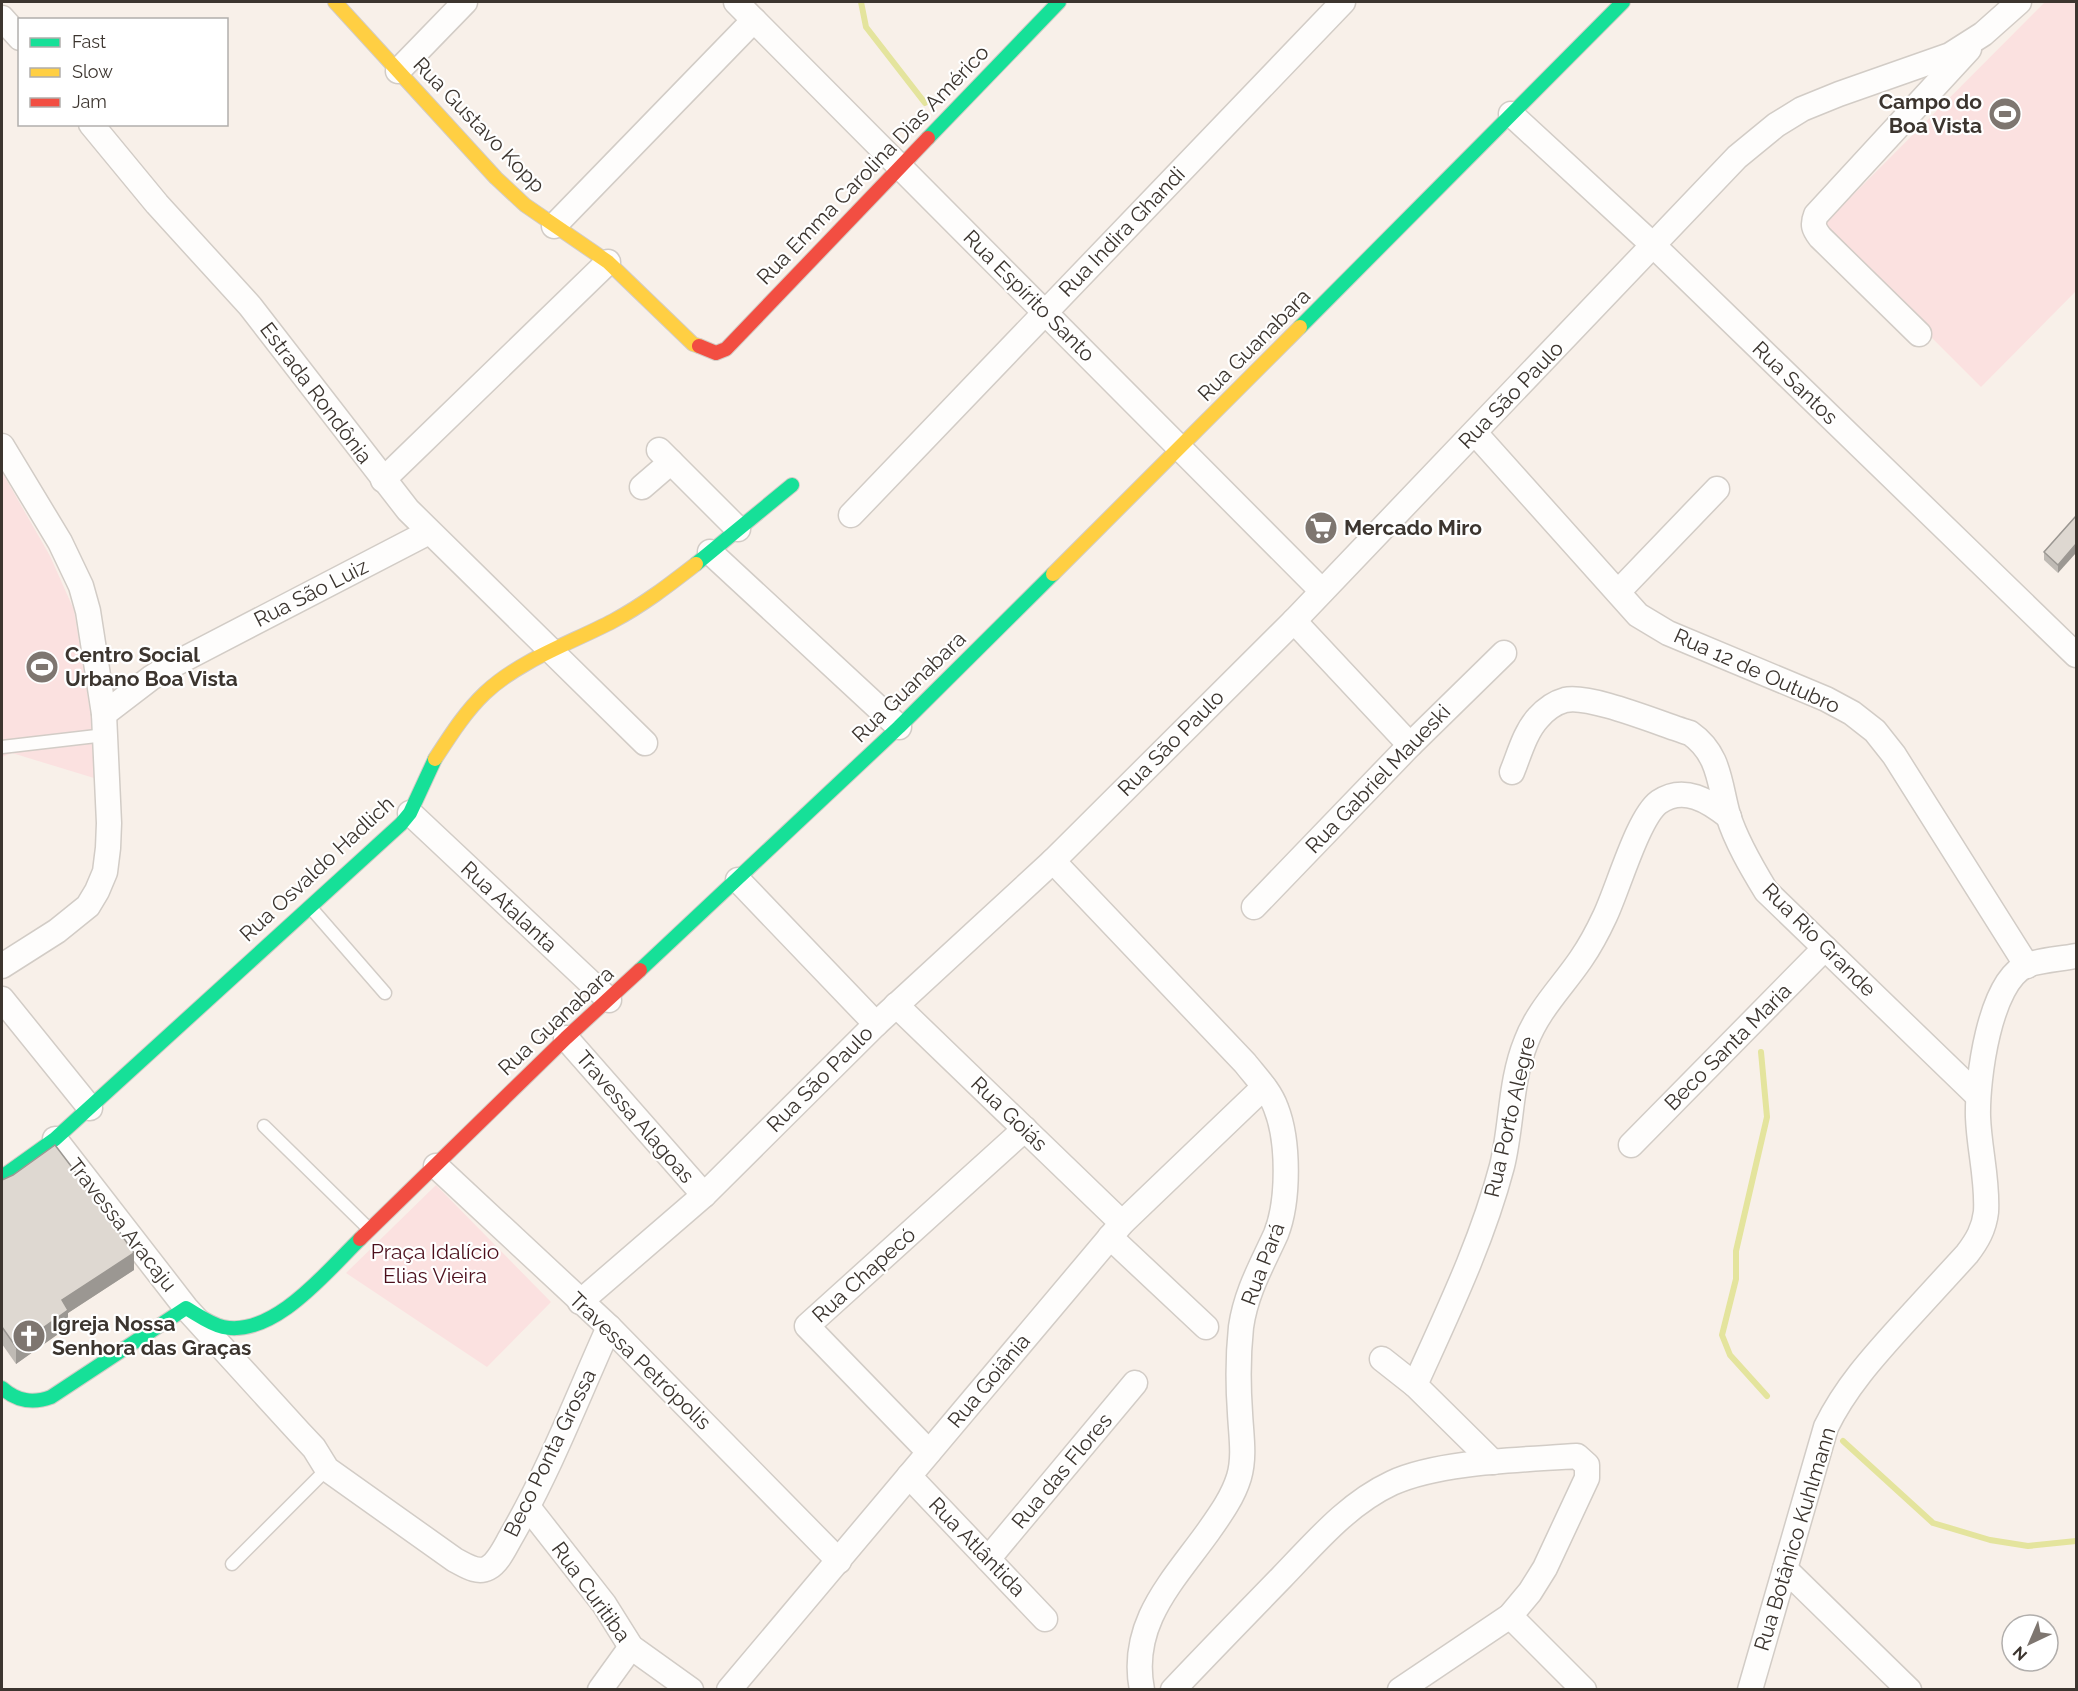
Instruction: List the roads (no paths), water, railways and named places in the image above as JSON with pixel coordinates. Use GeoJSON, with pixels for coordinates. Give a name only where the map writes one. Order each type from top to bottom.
{"type":"FeatureCollection","features":[{"type":"Feature","properties":{"kind":"street","name":"Rua Gustavo Kopp"},"geometry":{"type":"LineString","coordinates":[[335,2],[496,178],[525,205],[608,262],[693,344],[716,353]]}},
{"type":"Feature","properties":{"kind":"street"},"geometry":{"type":"LineString","coordinates":[[398,71],[465,2]]}},
{"type":"Feature","properties":{"kind":"street","name":"Rua Espírito Santo"},"geometry":{"type":"LineString","coordinates":[[736,2],[1322,591]]}},
{"type":"Feature","properties":{"kind":"street","name":"Rua Emma Carolina Dias Américo"},"geometry":{"type":"LineString","coordinates":[[716,353],[726,349],[1059,2]]}},
{"type":"Feature","properties":{"kind":"street","name":"Rua Indira Ghandi"},"geometry":{"type":"LineString","coordinates":[[851,515],[1343,2]]}},
{"type":"Feature","properties":{"kind":"street","name":"Rua Guanabara"},"geometry":{"type":"LineString","coordinates":[[186,1308],[212,1323],[229,1328],[266,1320],[298,1300],[566,1038],[738,880],[899,727],[1623,2]]}},
{"type":"Feature","properties":{"kind":"street"},"geometry":{"type":"LineString","coordinates":[[1919,334],[1820,237],[1814,229],[1813,222],[1816,215],[1983,34],[2019,2]]}},
{"type":"Feature","properties":{"kind":"street"},"geometry":{"type":"LineString","coordinates":[[2,18],[18,36]]}},
{"type":"Feature","properties":{"kind":"street"},"geometry":{"type":"LineString","coordinates":[[554,226],[754,20]]}},
{"type":"Feature","properties":{"kind":"street","name":"Rua São Paulo"},"geometry":{"type":"LineString","coordinates":[[580,1302],[704,1195],[876,1024],[1053,861],[1294,621],[1737,157],[1776,125],[1802,109],[1950,55],[1983,34]]}},
{"type":"Feature","properties":{"kind":"street","name":"Rua Santos"},"geometry":{"type":"LineString","coordinates":[[1511,114],[1653,245],[2076,654]]}},
{"type":"Feature","properties":{"kind":"street","name":"Estrada Rondônia"},"geometry":{"type":"LineString","coordinates":[[93,126],[165,213],[250,306],[383,480],[429,532],[645,743]]}},
{"type":"Feature","properties":{"kind":"street"},"geometry":{"type":"LineString","coordinates":[[383,480],[608,262]]}},
{"type":"Feature","properties":{"kind":"street","name":"Rua 12 de Outubro"},"geometry":{"type":"LineString","coordinates":[[1475,433],[1638,615],[1651,624],[1826,699],[1852,713],[1875,731],[1894,755],[2027,966]]}},
{"type":"Feature","properties":{"kind":"street"},"geometry":{"type":"LineString","coordinates":[[2,446],[60,542],[81,585],[88,611],[105,724],[110,823],[105,872],[98,891],[88,906],[74,919],[2,966]]}},
{"type":"Feature","properties":{"kind":"street"},"geometry":{"type":"LineString","coordinates":[[642,487],[665,456],[738,529]]}},
{"type":"Feature","properties":{"kind":"street","name":"Rua Osvaldo Hadlich"},"geometry":{"type":"LineString","coordinates":[[2,1177],[55,1139],[401,824],[410,813],[433,763],[465,715],[486,692],[503,678],[642,605],[792,485]]}},
{"type":"Feature","properties":{"kind":"street"},"geometry":{"type":"LineString","coordinates":[[1618,592],[1718,489]]}},
{"type":"Feature","properties":{"kind":"street","name":"Rua São Luiz"},"geometry":{"type":"LineString","coordinates":[[105,724],[129,693],[167,668],[429,532]]}},
{"type":"Feature","properties":{"kind":"street"},"geometry":{"type":"LineString","coordinates":[[710,552],[899,727]]}},
{"type":"Feature","properties":{"kind":"street"},"geometry":{"type":"LineString","coordinates":[[1294,621],[1410,745]]}},
{"type":"Feature","properties":{"kind":"street","name":"Rua Gabriel Maueski"},"geometry":{"type":"LineString","coordinates":[[1254,907],[1410,745],[1504,653]]}},
{"type":"Feature","properties":{"kind":"street","name":"Rua Rio Grande"},"geometry":{"type":"LineString","coordinates":[[1512,772],[1537,719],[1551,706],[1566,700],[1582,700],[1690,734],[1702,742],[1710,752],[1716,768],[1729,817],[1747,858],[1766,891],[1978,1095]]}},
{"type":"Feature","properties":{"kind":"street","name":"Rua Porto Alegre"},"geometry":{"type":"LineString","coordinates":[[1415,1385],[1453,1300],[1492,1199],[1509,1131],[1518,1068],[1533,1024],[1581,959],[1594,937],[1648,815],[1657,803],[1669,796],[1681,795],[1711,802],[1729,817]]}},
{"type":"Feature","properties":{"kind":"street","name":"Rua Atalanta"},"geometry":{"type":"LineString","coordinates":[[410,813],[609,1000]]}},
{"type":"Feature","properties":{"kind":"street","name":"Rua Pará"},"geometry":{"type":"LineString","coordinates":[[1053,861],[1217,1032],[1264,1087],[1276,1108],[1283,1137],[1285,1187],[1282,1214],[1246,1300],[1241,1326],[1239,1392],[1242,1458],[1239,1477],[1215,1522],[1158,1603],[1145,1627],[1139,1662],[1142,1689]]}},
{"type":"Feature","properties":{"kind":"street"},"geometry":{"type":"LineString","coordinates":[[738,880],[876,1024]]}},
{"type":"Feature","properties":{"kind":"street","name":"Beco Santa Maria"},"geometry":{"type":"LineString","coordinates":[[1630,1145],[1825,948]]}},
{"type":"Feature","properties":{"kind":"street"},"geometry":{"type":"LineString","coordinates":[[2027,966],[2076,956]]}},
{"type":"Feature","properties":{"kind":"street","name":"Rua Botânico Kuhlmann"},"geometry":{"type":"LineString","coordinates":[[1750,1689],[1826,1428],[1835,1408],[1870,1360],[1968,1254],[1983,1228],[1986,1194],[1979,1135],[1978,1095],[1982,1065],[1996,1007],[2004,988],[2015,974],[2027,966]]}},
{"type":"Feature","properties":{"kind":"street"},"geometry":{"type":"LineString","coordinates":[[2,999],[90,1108]]}},
{"type":"Feature","properties":{"kind":"street","name":"Rua Goiás"},"geometry":{"type":"LineString","coordinates":[[896,1005],[1025,1129],[1206,1327]]}},
{"type":"Feature","properties":{"kind":"street","name":"Travessa Alagoas"},"geometry":{"type":"LineString","coordinates":[[566,1038],[704,1195]]}},
{"type":"Feature","properties":{"kind":"street","name":"Rua Goiânia"},"geometry":{"type":"LineString","coordinates":[[729,1689],[1116,1230],[1264,1087]]}},
{"type":"Feature","properties":{"kind":"street","name":"Rua Chapecó"},"geometry":{"type":"LineString","coordinates":[[929,1452],[807,1326],[1025,1129]]}},
{"type":"Feature","properties":{"kind":"street","name":"Travessa Aracaju"},"geometry":{"type":"LineString","coordinates":[[55,1139],[186,1308],[299,1432],[327,1469],[455,1560],[482,1571]]}},
{"type":"Feature","properties":{"kind":"street","name":"Travessa Petrópolis"},"geometry":{"type":"LineString","coordinates":[[436,1166],[609,1327],[839,1561]]}},
{"type":"Feature","properties":{"kind":"street"},"geometry":{"type":"LineString","coordinates":[[2,1388],[18,1399],[30,1402],[51,1397],[186,1308]]}},
{"type":"Feature","properties":{"kind":"street","name":"Beco Ponta Grossa"},"geometry":{"type":"LineString","coordinates":[[482,1571],[491,1567],[499,1557],[528,1508],[609,1327]]}},
{"type":"Feature","properties":{"kind":"street"},"geometry":{"type":"LineString","coordinates":[[1382,1359],[1415,1385],[1493,1462]]}},
{"type":"Feature","properties":{"kind":"street","name":"Rua das Flores"},"geometry":{"type":"LineString","coordinates":[[988,1559],[1135,1383]]}},
{"type":"Feature","properties":{"kind":"street"},"geometry":{"type":"LineString","coordinates":[[1173,1689],[1338,1520],[1353,1506],[1394,1482],[1422,1474],[1493,1462],[1577,1456],[1587,1465],[1587,1478],[1545,1568],[1530,1592],[1510,1616],[1400,1689]]}},
{"type":"Feature","properties":{"kind":"street","name":"Rua Atlântida"},"geometry":{"type":"LineString","coordinates":[[909,1476],[1045,1618]]}},
{"type":"Feature","properties":{"kind":"street","name":"Rua Curitiba"},"geometry":{"type":"LineString","coordinates":[[528,1508],[597,1594],[631,1647],[691,1689]]}},
{"type":"Feature","properties":{"kind":"street"},"geometry":{"type":"LineString","coordinates":[[1785,1569],[1909,1689]]}},
{"type":"Feature","properties":{"kind":"street"},"geometry":{"type":"LineString","coordinates":[[1510,1616],[1584,1689]]}},
{"type":"Feature","properties":{"kind":"street"},"geometry":{"type":"LineString","coordinates":[[600,1689],[631,1647]]}},
{"type":"Feature","properties":{"kind":"lane"},"geometry":{"type":"LineString","coordinates":[[2,747],[105,724]]}},
{"type":"Feature","properties":{"kind":"lane"},"geometry":{"type":"LineString","coordinates":[[310,907],[385,993]]}},
{"type":"Feature","properties":{"kind":"lane"},"geometry":{"type":"LineString","coordinates":[[264,1126],[371,1231]]}},
{"type":"Feature","properties":{"kind":"lane"},"geometry":{"type":"LineString","coordinates":[[232,1564],[327,1469]]}},
{"type":"Feature","properties":{"kind":"waterway"},"geometry":{"type":"LineString","coordinates":[[861,2],[866,27],[925,103]]}},
{"type":"Feature","properties":{"kind":"waterway"},"geometry":{"type":"LineString","coordinates":[[1761,1052],[1767,1117],[1736,1251],[1736,1279],[1722,1335],[1730,1355],[1767,1396]]}},
{"type":"Feature","properties":{"kind":"waterway"},"geometry":{"type":"LineString","coordinates":[[1843,1441],[1933,1523],[1990,1540],[2028,1546],[2076,1541]]}},
{"type":"Feature","properties":{"kind":"place","name":"Campo do Boa Vista"},"geometry":{"type":"Point","coordinates":[2005,114]}},
{"type":"Feature","properties":{"kind":"place","name":"Mercado Miro"},"geometry":{"type":"Point","coordinates":[1321,528]}},
{"type":"Feature","properties":{"kind":"place","name":"Centro Social Urbano Boa Vista"},"geometry":{"type":"Point","coordinates":[42,667]}},
{"type":"Feature","properties":{"kind":"place","name":"Igreja Nossa Senhora das Graças"},"geometry":{"type":"Point","coordinates":[29,1336]}},
{"type":"Feature","properties":{"kind":"park label","name":"Praça Idalício Elias Vieira"},"geometry":{"type":"Point","coordinates":[435,1264]}}]}
